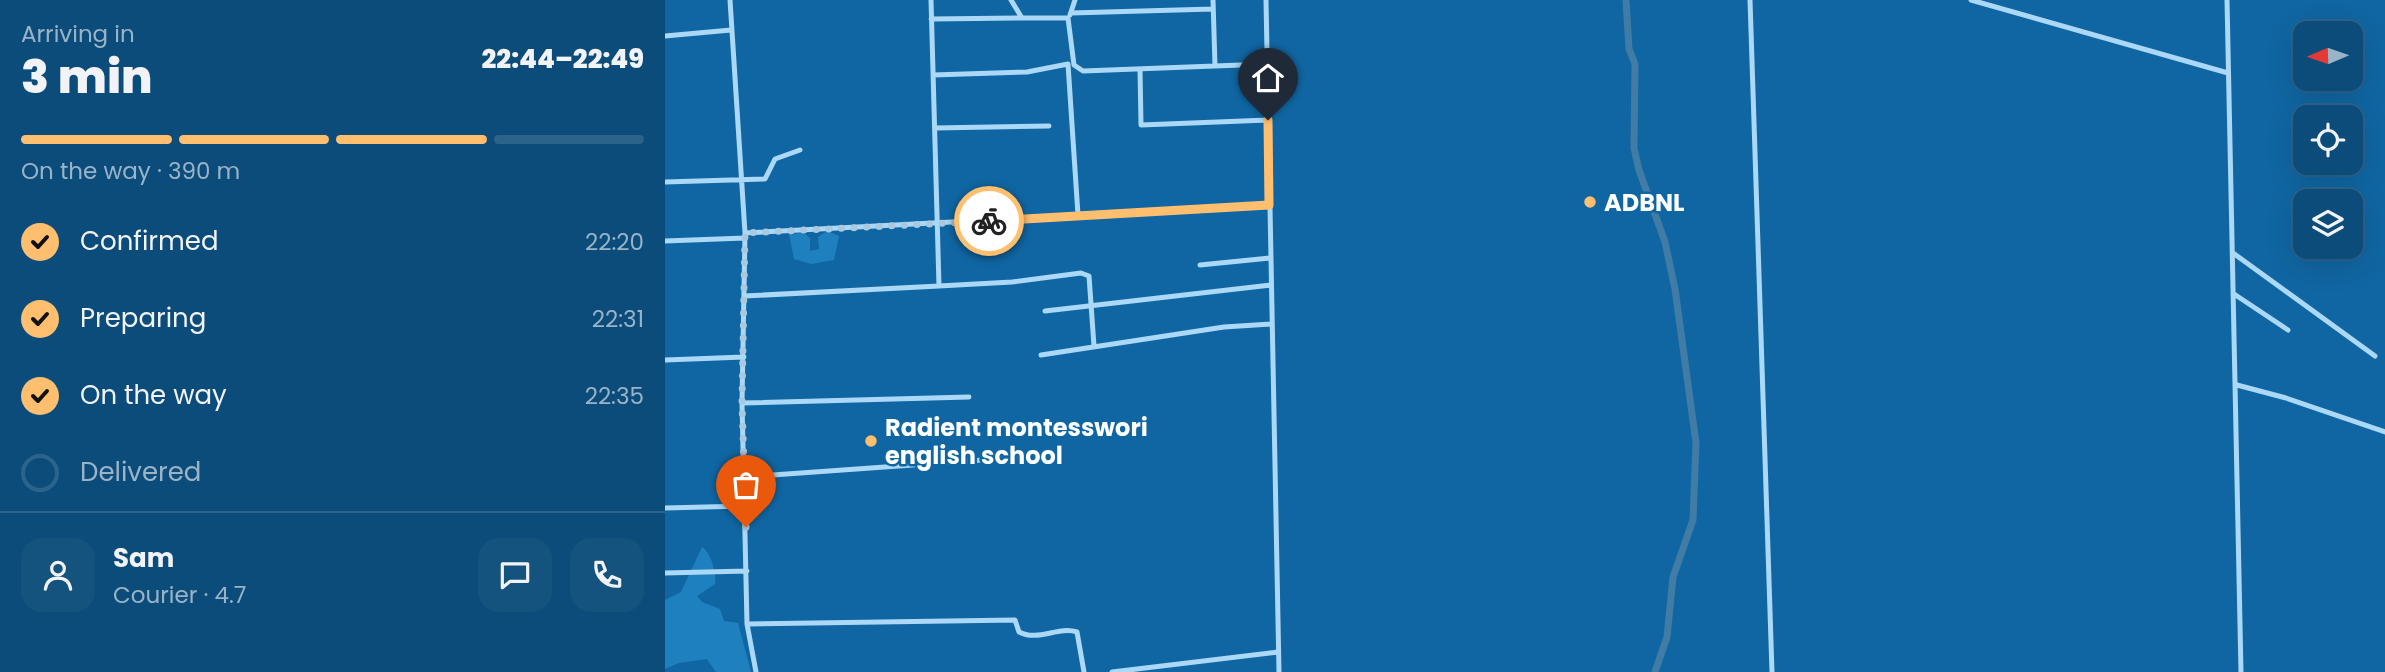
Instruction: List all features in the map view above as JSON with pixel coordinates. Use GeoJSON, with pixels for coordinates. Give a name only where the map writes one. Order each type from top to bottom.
{"type":"FeatureCollection","features":[{"type":"Feature","properties":{"kind":"street"},"geometry":{"type":"LineString","coordinates":[[730,0],[745,236],[742,403],[747,624],[756,672]]}},
{"type":"Feature","properties":{"kind":"street"},"geometry":{"type":"LineString","coordinates":[[930,0],[939,286]]}},
{"type":"Feature","properties":{"kind":"street"},"geometry":{"type":"LineString","coordinates":[[1011,0],[1022,18]]}},
{"type":"Feature","properties":{"kind":"street"},"geometry":{"type":"LineString","coordinates":[[1075,0],[1070,15],[1078,215]]}},
{"type":"Feature","properties":{"kind":"street"},"geometry":{"type":"LineString","coordinates":[[1141,0],[1141,10]]}},
{"type":"Feature","properties":{"kind":"street"},"geometry":{"type":"LineString","coordinates":[[1186,0],[1186,10]]}},
{"type":"Feature","properties":{"kind":"street"},"geometry":{"type":"LineString","coordinates":[[1213,0],[1215,66]]}},
{"type":"Feature","properties":{"kind":"street"},"geometry":{"type":"LineString","coordinates":[[1266,0],[1279,672]]}},
{"type":"Feature","properties":{"kind":"street"},"geometry":{"type":"LineString","coordinates":[[1750,0],[1772,672]]}},
{"type":"Feature","properties":{"kind":"street"},"geometry":{"type":"LineString","coordinates":[[1971,0],[2228,74]]}},
{"type":"Feature","properties":{"kind":"street"},"geometry":{"type":"LineString","coordinates":[[2227,0],[2241,672]]}},
{"type":"Feature","properties":{"kind":"street"},"geometry":{"type":"LineString","coordinates":[[931,19],[1022,18],[1141,10],[1213,9]]}},
{"type":"Feature","properties":{"kind":"street"},"geometry":{"type":"LineString","coordinates":[[665,36],[731,30]]}},
{"type":"Feature","properties":{"kind":"street"},"geometry":{"type":"LineString","coordinates":[[933,75],[1027,72],[1071,65],[1083,71],[1267,64]]}},
{"type":"Feature","properties":{"kind":"street"},"geometry":{"type":"LineString","coordinates":[[1140,69],[1141,125],[1268,120]]}},
{"type":"Feature","properties":{"kind":"street"},"geometry":{"type":"LineString","coordinates":[[935,128],[1049,126]]}},
{"type":"Feature","properties":{"kind":"street"},"geometry":{"type":"LineString","coordinates":[[665,182],[765,179],[775,159],[800,150]]}},
{"type":"Feature","properties":{"kind":"street"},"geometry":{"type":"LineString","coordinates":[[665,241],[1269,205]]}},
{"type":"Feature","properties":{"kind":"street"},"geometry":{"type":"LineString","coordinates":[[2233,253],[2375,356]]}},
{"type":"Feature","properties":{"kind":"street"},"geometry":{"type":"LineString","coordinates":[[1200,265],[1270,258]]}},
{"type":"Feature","properties":{"kind":"street"},"geometry":{"type":"LineString","coordinates":[[745,296],[1012,282],[1081,273],[1089,276],[1091,282],[1094,346]]}},
{"type":"Feature","properties":{"kind":"street"},"geometry":{"type":"LineString","coordinates":[[1045,311],[1271,285]]}},
{"type":"Feature","properties":{"kind":"street"},"geometry":{"type":"LineString","coordinates":[[2234,295],[2288,330]]}},
{"type":"Feature","properties":{"kind":"street"},"geometry":{"type":"LineString","coordinates":[[1041,355],[1094,346],[1122,345],[1224,327],[1271,324]]}},
{"type":"Feature","properties":{"kind":"street"},"geometry":{"type":"LineString","coordinates":[[665,360],[744,357]]}},
{"type":"Feature","properties":{"kind":"street"},"geometry":{"type":"LineString","coordinates":[[2237,385],[2286,398],[2385,432]]}},
{"type":"Feature","properties":{"kind":"street"},"geometry":{"type":"LineString","coordinates":[[742,403],[969,397]]}},
{"type":"Feature","properties":{"kind":"street"},"geometry":{"type":"LineString","coordinates":[[744,477],[1024,457]]}},
{"type":"Feature","properties":{"kind":"street"},"geometry":{"type":"LineString","coordinates":[[665,508],[745,506]]}},
{"type":"Feature","properties":{"kind":"street"},"geometry":{"type":"LineString","coordinates":[[665,573],[747,571]]}},
{"type":"Feature","properties":{"kind":"street"},"geometry":{"type":"LineString","coordinates":[[747,624],[1015,620],[1019,632],[1029,636],[1070,629],[1077,632],[1084,672]]}},
{"type":"Feature","properties":{"kind":"street"},"geometry":{"type":"LineString","coordinates":[[1112,672],[1278,652]]}},
{"type":"Feature","properties":{"kind":"shaded area"},"geometry":{"type":"Polygon","coordinates":[[[827,231],[839,236],[834,260],[811,264],[794,259],[789,234],[804,233],[810,238],[810,251],[819,249],[818,237],[827,231]]]}},
{"type":"Feature","properties":{"kind":"shaded area"},"geometry":{"type":"Polygon","coordinates":[[[702,547],[713,564],[715,584],[697,596],[702,602],[720,609],[724,621],[738,623],[751,672],[716,672],[707,659],[679,663],[665,669],[665,600],[681,592],[702,547]]]}},
{"type":"Feature","properties":{"kind":"waterway"},"geometry":{"type":"LineString","coordinates":[[1626,0],[1629,49],[1635,64],[1634,148],[1639,170],[1665,242],[1675,289],[1696,443],[1693,520],[1673,577],[1667,637],[1655,672]]}},
{"type":"Feature","properties":{"kind":"way so far"},"geometry":{"type":"LineString","coordinates":[[746,527],[742,403],[745,233],[989,221]]}},
{"type":"Feature","properties":{"kind":"place","name":"ADBNL"},"geometry":{"type":"Point","coordinates":[1590,202]}},
{"type":"Feature","properties":{"kind":"place","name":"Radient montesswori english school"},"geometry":{"type":"Point","coordinates":[871,441]}},
{"type":"Feature","properties":{"kind":"route"},"geometry":{"type":"LineString","coordinates":[[989,221],[1269,205],[1268,120]]}}]}
